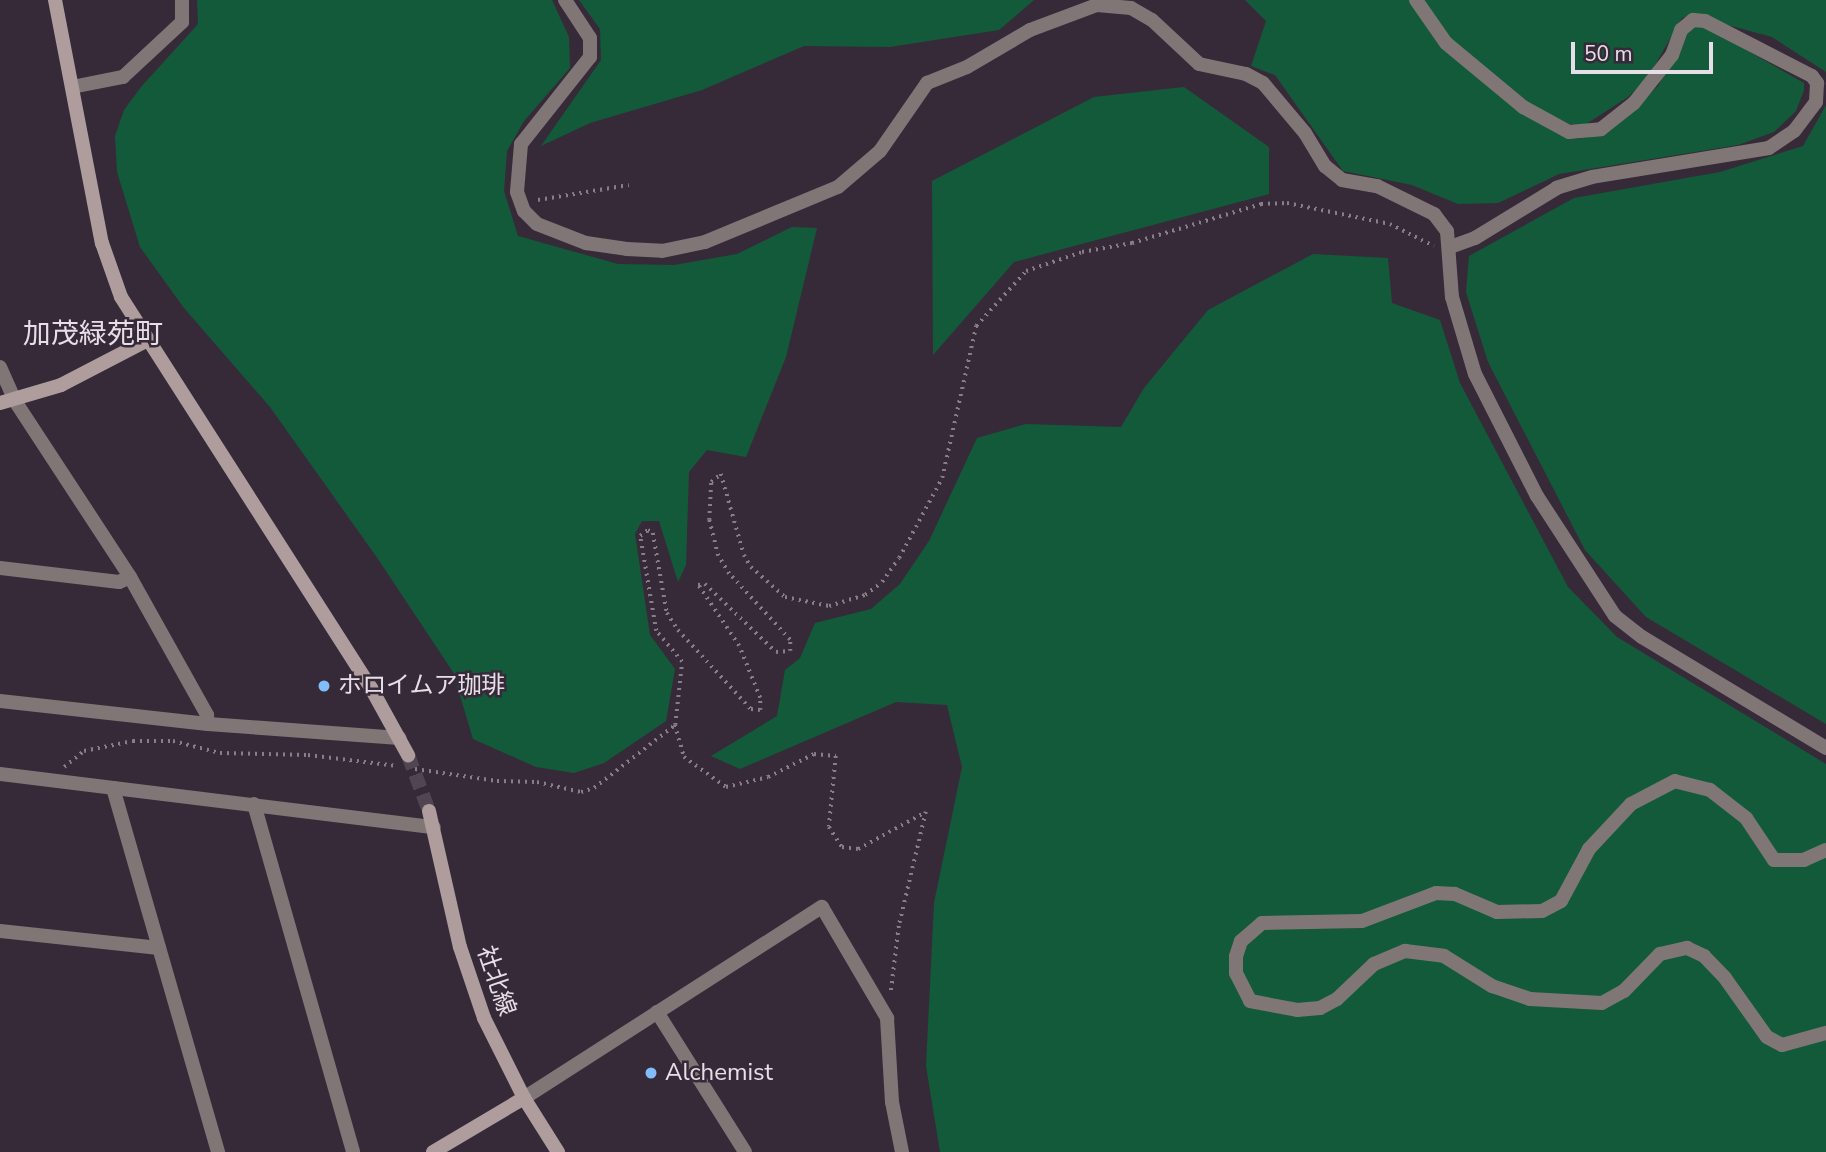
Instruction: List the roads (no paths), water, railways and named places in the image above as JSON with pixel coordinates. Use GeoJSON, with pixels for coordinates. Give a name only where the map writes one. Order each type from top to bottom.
{"type":"FeatureCollection","features":[{"type":"Feature","properties":{"kind":"street"},"geometry":{"type":"LineString","coordinates":[[55,0],[102,243],[121,297],[146,341],[408,755]]}},
{"type":"Feature","properties":{"kind":"street"},"geometry":{"type":"LineString","coordinates":[[72,87],[123,78],[181,22],[182,0]]}},
{"type":"Feature","properties":{"kind":"street"},"geometry":{"type":"LineString","coordinates":[[565,0],[590,38],[590,57],[521,144],[515,168],[521,203],[537,224],[586,243],[663,251],[705,242],[796,206],[860,172],[928,83],[967,67],[1030,30],[1097,5],[1112,4],[1152,20],[1199,64],[1246,74],[1263,83],[1306,133],[1325,166],[1342,180],[1377,186],[1434,214],[1447,231],[1452,297],[1475,374],[1537,496],[1599,595],[1642,637],[1826,748]]}},
{"type":"Feature","properties":{"kind":"street"},"geometry":{"type":"LineString","coordinates":[[1416,0],[1446,43],[1523,107],[1569,132],[1601,129],[1634,103],[1672,55],[1681,30],[1693,20],[1705,21],[1812,76],[1818,89],[1816,102],[1794,131],[1769,148],[1592,177],[1557,188],[1475,238],[1450,247]]}},
{"type":"Feature","properties":{"kind":"street"},"geometry":{"type":"LineString","coordinates":[[7,402],[61,384],[146,341]]}},
{"type":"Feature","properties":{"kind":"street"},"geometry":{"type":"LineString","coordinates":[[0,367],[7,402],[130,577],[207,715],[208,724]]}},
{"type":"Feature","properties":{"kind":"street"},"geometry":{"type":"LineString","coordinates":[[0,568],[119,582],[130,577]]}},
{"type":"Feature","properties":{"kind":"street"},"geometry":{"type":"LineString","coordinates":[[0,701],[208,724],[399,738]]}},
{"type":"Feature","properties":{"kind":"street"},"geometry":{"type":"LineString","coordinates":[[0,774],[434,827]]}},
{"type":"Feature","properties":{"kind":"street"},"geometry":{"type":"LineString","coordinates":[[1826,850],[1804,860],[1774,860],[1745,818],[1710,790],[1675,781],[1631,804],[1589,849],[1561,901],[1542,911],[1497,912],[1455,894],[1436,893],[1362,921],[1262,923],[1241,941],[1236,956],[1236,973],[1250,1001],[1297,1010],[1320,1008],[1338,999],[1374,964],[1405,951],[1444,956],[1492,986],[1530,999],[1602,1003],[1625,991],[1660,954],[1687,947],[1703,956],[1724,978],[1766,1037],[1782,1045],[1826,1033]]}},
{"type":"Feature","properties":{"kind":"street"},"geometry":{"type":"LineString","coordinates":[[113,788],[218,1152]]}},
{"type":"Feature","properties":{"kind":"street"},"geometry":{"type":"LineString","coordinates":[[254,804],[353,1152]]}},
{"type":"Feature","properties":{"kind":"street","name":"社北線"},"geometry":{"type":"LineString","coordinates":[[429,811],[470,979],[499,1052],[558,1152]]}},
{"type":"Feature","properties":{"kind":"street"},"geometry":{"type":"LineString","coordinates":[[433,1152],[524,1098],[822,908],[887,1018],[892,1102],[902,1152]]}},
{"type":"Feature","properties":{"kind":"street"},"geometry":{"type":"LineString","coordinates":[[0,931],[159,948]]}},
{"type":"Feature","properties":{"kind":"street"},"geometry":{"type":"LineString","coordinates":[[657,1012],[745,1152]]}},
{"type":"Feature","properties":{"kind":"tunnel"},"geometry":{"type":"LineString","coordinates":[[408,755],[429,811]]}},
{"type":"Feature","properties":{"kind":"place","name":"ホロイムア珈琲"},"geometry":{"type":"Point","coordinates":[324,686]}},
{"type":"Feature","properties":{"kind":"place","name":"Alchemist"},"geometry":{"type":"Point","coordinates":[651,1073]}},
{"type":"Feature","properties":{"kind":"district","name":"加茂緑苑町"},"geometry":{"type":"Point","coordinates":[93,334]}}]}
